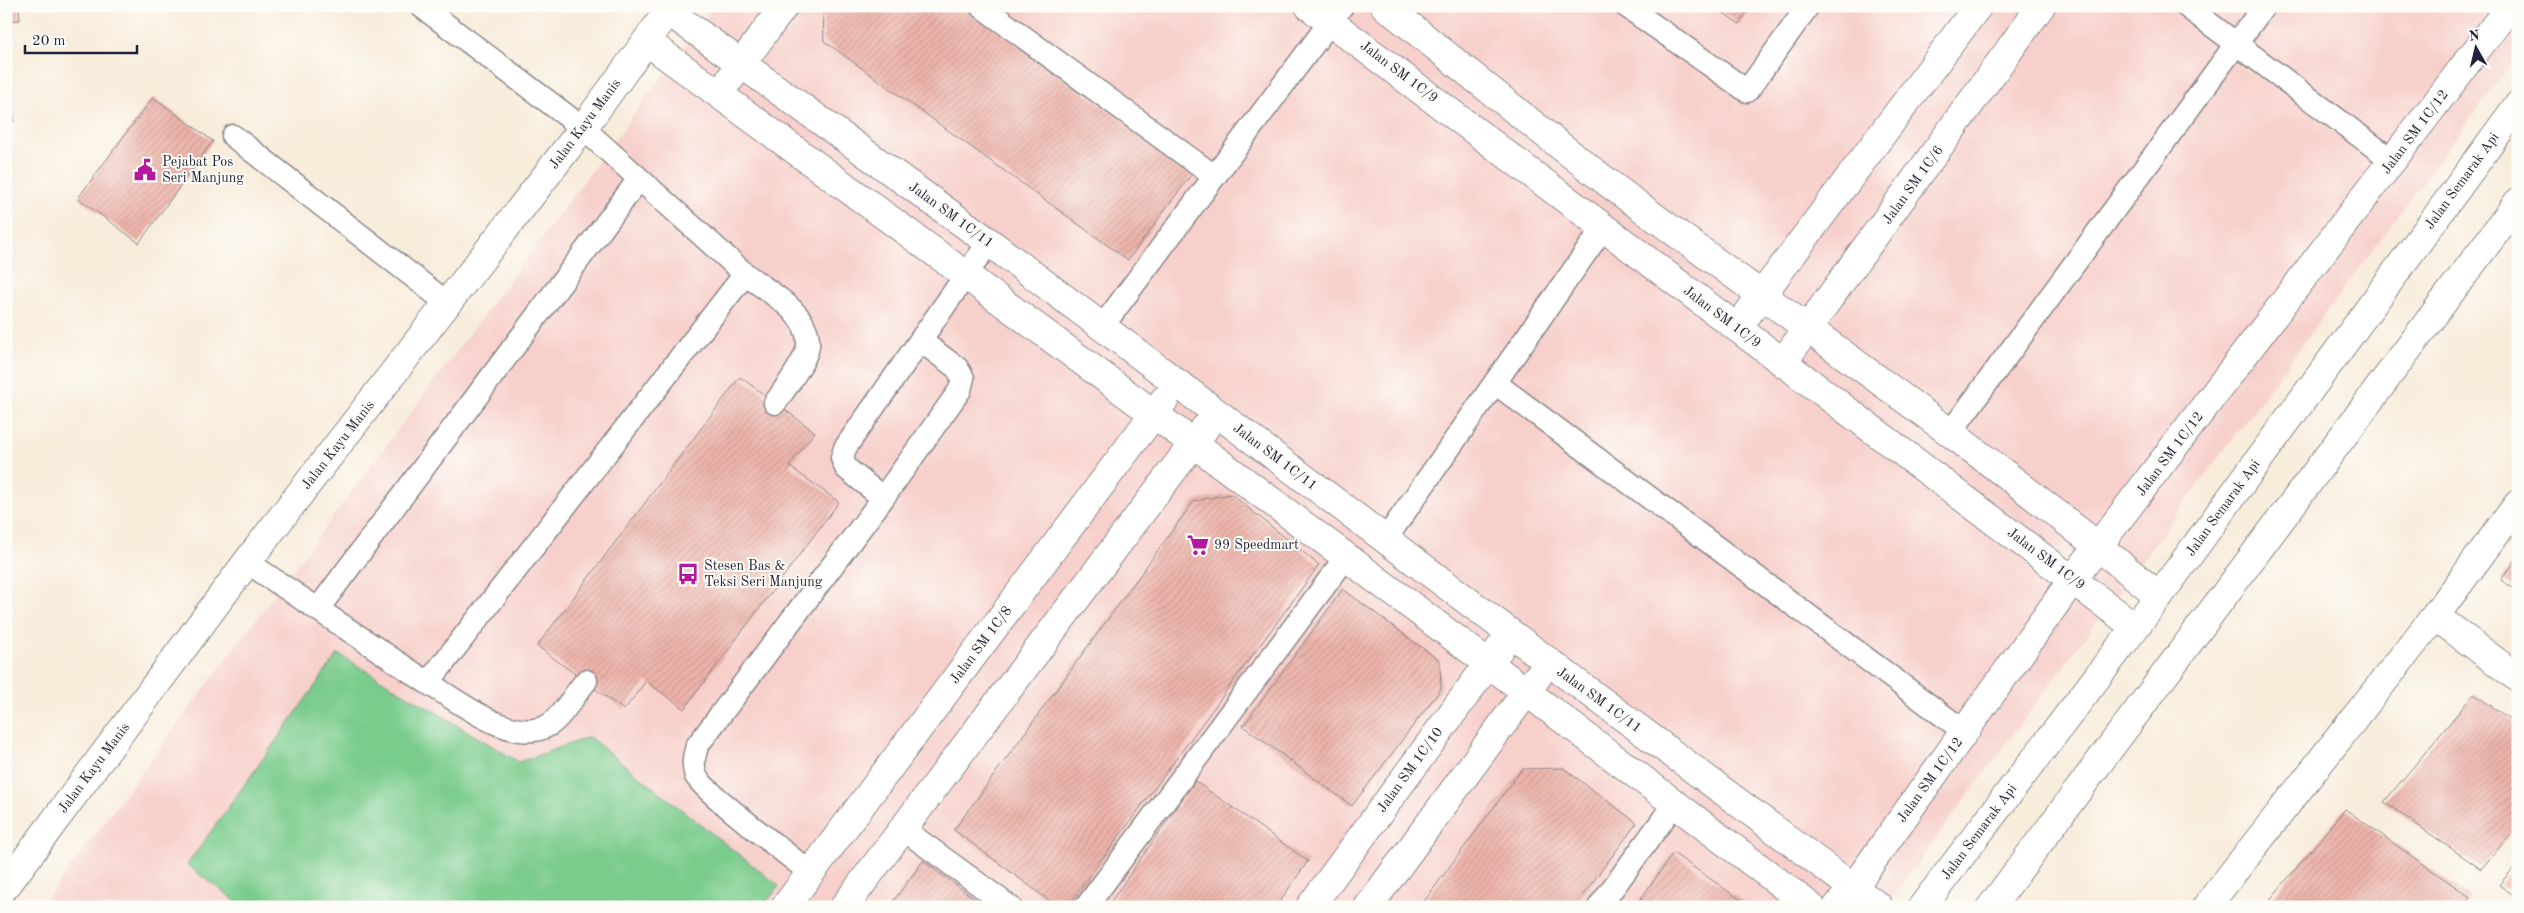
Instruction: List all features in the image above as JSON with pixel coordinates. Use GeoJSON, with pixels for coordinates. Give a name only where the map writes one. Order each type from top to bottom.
{"type":"FeatureCollection","features":[{"type":"Feature","properties":{"kind":"street"},"geometry":{"type":"LineString","coordinates":[[719,94],[784,6]]}},
{"type":"Feature","properties":{"kind":"street"},"geometry":{"type":"LineString","coordinates":[[1385,6],[1626,196],[1810,327],[2100,547],[2158,596]]}},
{"type":"Feature","properties":{"kind":"street"},"geometry":{"type":"LineString","coordinates":[[1738,328],[1978,6]]}},
{"type":"Feature","properties":{"kind":"street","name":"Jalan SM 1C/6"},"geometry":{"type":"LineString","coordinates":[[1783,362],[2041,6]]}},
{"type":"Feature","properties":{"kind":"street","name":"Jalan SM 1C/12"},"geometry":{"type":"LineString","coordinates":[[1845,897],[2073,579],[2100,547],[2510,6]]}},
{"type":"Feature","properties":{"kind":"street","name":"Jalan Kayu Manis"},"geometry":{"type":"LineString","coordinates":[[6,886],[247,562],[583,128],[670,9]]}},
{"type":"Feature","properties":{"kind":"street","name":"Jalan SM 1C/11"},"geometry":{"type":"LineString","coordinates":[[670,9],[742,64],[989,242],[1549,662],[1845,897],[1879,907]]}},
{"type":"Feature","properties":{"kind":"street","name":"Jalan SM 1C/9"},"geometry":{"type":"LineString","coordinates":[[1327,11],[1604,228],[2135,626]]}},
{"type":"Feature","properties":{"kind":"street"},"geometry":{"type":"LineString","coordinates":[[646,41],[967,275],[1489,662],[1811,907]]}},
{"type":"Feature","properties":{"kind":"street","name":"Jalan Semarak Api"},"geometry":{"type":"LineString","coordinates":[[1922,907],[2158,596],[2518,105]]}},
{"type":"Feature","properties":{"kind":"street"},"geometry":{"type":"LineString","coordinates":[[1991,907],[2518,202]]}},
{"type":"Feature","properties":{"kind":"street","name":"Jalan SM 1C/8"},"geometry":{"type":"LineString","coordinates":[[785,907],[1176,383]]}},
{"type":"Feature","properties":{"kind":"street"},"geometry":{"type":"LineString","coordinates":[[844,907],[1216,413]]}},
{"type":"Feature","properties":{"kind":"street"},"geometry":{"type":"LineString","coordinates":[[2206,907],[2434,616],[2518,504]]}},
{"type":"Feature","properties":{"kind":"street"},"geometry":{"type":"LineString","coordinates":[[2434,616],[2518,678]]}},
{"type":"Feature","properties":{"kind":"street","name":"Jalan SM 1C/10"},"geometry":{"type":"LineString","coordinates":[[1310,907],[1510,633]]}},
{"type":"Feature","properties":{"kind":"street"},"geometry":{"type":"LineString","coordinates":[[1368,907],[1549,662]]}},
{"type":"Feature","properties":{"kind":"lane"},"geometry":{"type":"LineString","coordinates":[[421,6],[583,128],[745,274],[802,321],[807,334],[808,348],[776,403]]}},
{"type":"Feature","properties":{"kind":"lane"},"geometry":{"type":"LineString","coordinates":[[981,6],[1214,176]]}},
{"type":"Feature","properties":{"kind":"lane"},"geometry":{"type":"LineString","coordinates":[[1626,6],[1747,91],[1808,6]]}},
{"type":"Feature","properties":{"kind":"lane"},"geometry":{"type":"LineString","coordinates":[[2186,6],[2393,161]]}},
{"type":"Feature","properties":{"kind":"lane"},"geometry":{"type":"LineString","coordinates":[[1950,433],[2264,6]]}},
{"type":"Feature","properties":{"kind":"lane"},"geometry":{"type":"LineString","coordinates":[[1102,327],[1214,176],[1327,11]]}},
{"type":"Feature","properties":{"kind":"lane"},"geometry":{"type":"LineString","coordinates":[[233,136],[447,303]]}},
{"type":"Feature","properties":{"kind":"lane"},"geometry":{"type":"LineString","coordinates":[[318,609],[639,178]]}},
{"type":"Feature","properties":{"kind":"lane"},"geometry":{"type":"LineString","coordinates":[[1385,540],[1604,228]]}},
{"type":"Feature","properties":{"kind":"lane"},"geometry":{"type":"LineString","coordinates":[[883,498],[846,468],[842,458],[846,448],[989,242]]}},
{"type":"Feature","properties":{"kind":"lane"},"geometry":{"type":"LineString","coordinates":[[428,683],[745,274]]}},
{"type":"Feature","properties":{"kind":"lane"},"geometry":{"type":"LineString","coordinates":[[811,873],[696,777],[693,761],[697,746],[883,498],[960,390],[963,378],[956,368],[921,341]]}},
{"type":"Feature","properties":{"kind":"lane"},"geometry":{"type":"LineString","coordinates":[[1495,383],[1964,732]]}},
{"type":"Feature","properties":{"kind":"lane"},"geometry":{"type":"LineString","coordinates":[[1086,907],[1346,556]]}},
{"type":"Feature","properties":{"kind":"lane"},"geometry":{"type":"LineString","coordinates":[[247,562],[428,683],[505,729],[522,732],[537,730],[551,724],[586,681]]}},
{"type":"Feature","properties":{"kind":"lane"},"geometry":{"type":"LineString","coordinates":[[1599,907],[1675,803]]}},
{"type":"Feature","properties":{"kind":"lane"},"geometry":{"type":"LineString","coordinates":[[903,828],[1010,907]]}},
{"type":"Feature","properties":{"kind":"shaded area"},"geometry":{"type":"Polygon","coordinates":[[[715,6],[2518,6],[2518,54],[1885,907],[41,907],[715,6]]]}},
{"type":"Feature","properties":{"kind":"green space"},"geometry":{"type":"Polygon","coordinates":[[[338,654],[519,762],[589,737],[779,886],[763,907],[244,907],[187,865],[338,654]]]}},
{"type":"Feature","properties":{"kind":"building"},"geometry":{"type":"Polygon","coordinates":[[[6,6],[19,6],[20,20],[6,21],[6,6]]]}},
{"type":"Feature","properties":{"kind":"building"},"geometry":{"type":"Polygon","coordinates":[[[826,6],[963,6],[1193,172],[1128,260],[824,41],[823,11],[826,6]]]}},
{"type":"Feature","properties":{"kind":"building"},"geometry":{"type":"Polygon","coordinates":[[[1714,6],[1751,6],[1739,24],[1714,6]]]}},
{"type":"Feature","properties":{"kind":"building"},"geometry":{"type":"Polygon","coordinates":[[[6,71],[14,121],[6,122],[6,71]]]}},
{"type":"Feature","properties":{"kind":"building","name":"Pejabat Pos Seri Manjung"},"geometry":{"type":"Polygon","coordinates":[[[153,97],[213,141],[139,243],[78,198],[153,97]]]}},
{"type":"Feature","properties":{"kind":"building","name":"Stesen Bas & Teksi Seri Manjung"},"geometry":{"type":"Polygon","coordinates":[[[740,377],[815,432],[789,466],[839,502],[684,709],[646,681],[624,710],[537,646],[740,377]]]}},
{"type":"Feature","properties":{"kind":"building"},"geometry":{"type":"Polygon","coordinates":[[[1231,494],[1319,565],[1067,907],[1058,907],[954,830],[1194,501],[1231,494]]]}},
{"type":"Feature","properties":{"kind":"building"},"geometry":{"type":"Polygon","coordinates":[[[2518,557],[2518,591],[2501,580],[2518,557]]]}},
{"type":"Feature","properties":{"kind":"building"},"geometry":{"type":"Polygon","coordinates":[[[1343,589],[1440,661],[1441,689],[1352,806],[1243,726],[1343,589]]]}},
{"type":"Feature","properties":{"kind":"building"},"geometry":{"type":"Polygon","coordinates":[[[2474,694],[2518,725],[2518,826],[2481,869],[2384,802],[2474,694]]]}},
{"type":"Feature","properties":{"kind":"building"},"geometry":{"type":"Polygon","coordinates":[[[1563,768],[1637,823],[1574,907],[1420,907],[1522,769],[1563,768]]]}},
{"type":"Feature","properties":{"kind":"building"},"geometry":{"type":"Polygon","coordinates":[[[1195,781],[1308,861],[1276,907],[1107,907],[1195,781]]]}},
{"type":"Feature","properties":{"kind":"building"},"geometry":{"type":"Polygon","coordinates":[[[2345,809],[2470,897],[2462,907],[2264,907],[2345,809]]]}},
{"type":"Feature","properties":{"kind":"building"},"geometry":{"type":"Polygon","coordinates":[[[1673,853],[1751,907],[1635,907],[1673,853]]]}},
{"type":"Feature","properties":{"kind":"building"},"geometry":{"type":"Polygon","coordinates":[[[923,861],[986,907],[889,907],[923,861]]]}},
{"type":"Feature","properties":{"kind":"building"},"geometry":{"type":"Polygon","coordinates":[[[2518,863],[2518,898],[2499,885],[2518,863]]]}},
{"type":"Feature","properties":{"kind":"place","name":"Pejabat Pos Seri Manjung"},"geometry":{"type":"Point","coordinates":[145,170]}},
{"type":"Feature","properties":{"kind":"place","name":"99 Speedmart"},"geometry":{"type":"Point","coordinates":[1198,545]}},
{"type":"Feature","properties":{"kind":"place","name":"Stesen Bas & Teksi Seri Manjung"},"geometry":{"type":"Point","coordinates":[688,574]}}]}
